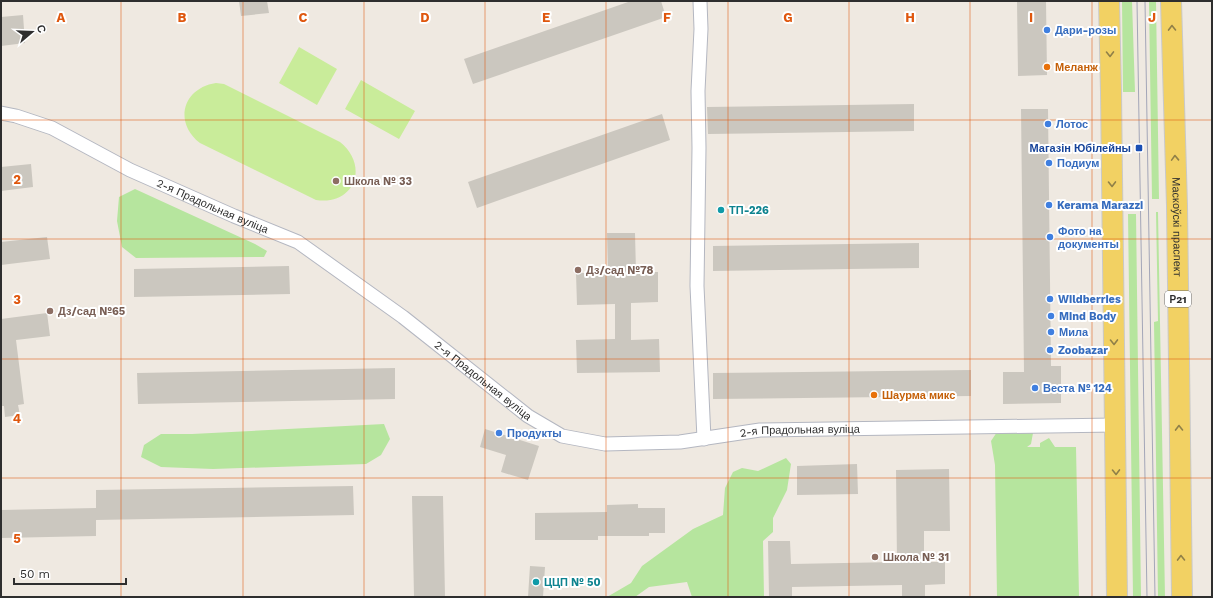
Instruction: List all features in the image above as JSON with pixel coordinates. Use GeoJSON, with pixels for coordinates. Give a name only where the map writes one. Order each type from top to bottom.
{"type":"FeatureCollection","features":[{"type":"Feature","properties":{"kind":"main road"},"geometry":{"type":"LineString","coordinates":[[1109,1],[1117,597]]}},
{"type":"Feature","properties":{"kind":"main road","name":"Маскоўскі праспект"},"geometry":{"type":"LineString","coordinates":[[1171,1],[1177,206],[1182,597]]}},
{"type":"Feature","properties":{"kind":"street"},"geometry":{"type":"LineString","coordinates":[[700,1],[701,29],[698,91],[700,148],[697,286],[704,438]]}},
{"type":"Feature","properties":{"kind":"street","name":"2-я Прадольная вуліца"},"geometry":{"type":"LineString","coordinates":[[1,113],[16,116],[52,128],[130,170],[234,216],[298,242],[403,317],[528,416],[562,436],[606,444],[680,442],[760,430],[1115,425]]}},
{"type":"Feature","properties":{"kind":"green space"},"geometry":{"type":"Polygon","coordinates":[[[1122,1],[1132,1],[1135,92],[1123,92],[1122,1]]]}},
{"type":"Feature","properties":{"kind":"green space"},"geometry":{"type":"Polygon","coordinates":[[[1149,1],[1156,1],[1159,199],[1152,199],[1149,1]]]}},
{"type":"Feature","properties":{"kind":"green space"},"geometry":{"type":"Polygon","coordinates":[[[299,47],[337,69],[317,105],[279,83],[299,47]]]}},
{"type":"Feature","properties":{"kind":"green space"},"geometry":{"type":"Polygon","coordinates":[[[361,80],[415,111],[399,139],[345,109],[361,80]]]}},
{"type":"Feature","properties":{"kind":"green space"},"geometry":{"type":"Polygon","coordinates":[[[216,83],[224,84],[340,142],[349,152],[354,162],[356,172],[354,182],[348,191],[340,197],[329,200],[316,200],[200,143],[192,135],[186,125],[184,116],[186,107],[189,99],[196,92],[205,86],[216,83]]]}},
{"type":"Feature","properties":{"kind":"green space"},"geometry":{"type":"Polygon","coordinates":[[[135,189],[255,244],[267,251],[264,257],[136,258],[122,247],[117,221],[119,197],[135,189]]]}},
{"type":"Feature","properties":{"kind":"green space"},"geometry":{"type":"Polygon","coordinates":[[[1156,212],[1158,212],[1165,597],[1158,597],[1154,322],[1158,321],[1156,212]]]}},
{"type":"Feature","properties":{"kind":"green space"},"geometry":{"type":"Polygon","coordinates":[[[1128,214],[1136,214],[1141,597],[1133,597],[1128,214]]]}},
{"type":"Feature","properties":{"kind":"green space"},"geometry":{"type":"Polygon","coordinates":[[[384,424],[390,439],[381,455],[366,464],[213,469],[161,467],[141,457],[144,445],[161,434],[192,434],[384,424]]]}},
{"type":"Feature","properties":{"kind":"green space"},"geometry":{"type":"Polygon","coordinates":[[[997,432],[1033,433],[1031,444],[1027,447],[1040,447],[1040,443],[1049,438],[1055,447],[1076,447],[1079,597],[997,597],[995,465],[991,441],[997,432]]]}},
{"type":"Feature","properties":{"kind":"green space"},"geometry":{"type":"Polygon","coordinates":[[[786,458],[791,464],[787,490],[773,518],[773,532],[763,541],[764,597],[692,597],[687,582],[649,587],[635,597],[607,597],[631,583],[642,566],[693,529],[723,515],[725,488],[733,472],[742,468],[758,471],[786,458]]]}},
{"type":"Feature","properties":{"kind":"building"},"geometry":{"type":"Polygon","coordinates":[[[239,1],[267,1],[269,13],[241,16],[239,1]]]}},
{"type":"Feature","properties":{"kind":"building"},"geometry":{"type":"Polygon","coordinates":[[[631,1],[661,1],[666,17],[473,84],[464,59],[631,1]]]}},
{"type":"Feature","properties":{"kind":"building"},"geometry":{"type":"Polygon","coordinates":[[[1017,1],[1046,1],[1047,75],[1018,76],[1017,1]]]}},
{"type":"Feature","properties":{"kind":"building"},"geometry":{"type":"Polygon","coordinates":[[[23,15],[25,43],[1,46],[1,17],[23,15]]]}},
{"type":"Feature","properties":{"kind":"building"},"geometry":{"type":"Polygon","coordinates":[[[914,104],[914,131],[708,134],[707,107],[914,104]]]}},
{"type":"Feature","properties":{"kind":"building"},"geometry":{"type":"Polygon","coordinates":[[[1021,109],[1048,109],[1051,366],[1061,366],[1061,403],[1003,404],[1003,372],[1024,372],[1021,109]]]}},
{"type":"Feature","properties":{"kind":"building"},"geometry":{"type":"Polygon","coordinates":[[[662,114],[670,140],[477,208],[468,182],[662,114]]]}},
{"type":"Feature","properties":{"kind":"building"},"geometry":{"type":"Polygon","coordinates":[[[31,164],[33,187],[1,191],[1,167],[31,164]]]}},
{"type":"Feature","properties":{"kind":"building"},"geometry":{"type":"Polygon","coordinates":[[[607,233],[635,233],[636,272],[658,272],[658,302],[631,303],[631,340],[659,339],[660,372],[577,373],[576,340],[615,339],[615,304],[577,305],[576,273],[608,273],[607,233]]]}},
{"type":"Feature","properties":{"kind":"building"},"geometry":{"type":"Polygon","coordinates":[[[47,237],[50,259],[1,265],[1,242],[47,237]]]}},
{"type":"Feature","properties":{"kind":"building"},"geometry":{"type":"Polygon","coordinates":[[[919,243],[919,268],[713,271],[713,246],[919,243]]]}},
{"type":"Feature","properties":{"kind":"building"},"geometry":{"type":"Polygon","coordinates":[[[289,266],[290,294],[134,297],[134,269],[289,266]]]}},
{"type":"Feature","properties":{"kind":"building"},"geometry":{"type":"Polygon","coordinates":[[[47,313],[50,336],[16,340],[24,404],[18,405],[20,415],[5,417],[4,406],[1,406],[1,319],[47,313]]]}},
{"type":"Feature","properties":{"kind":"building"},"geometry":{"type":"Polygon","coordinates":[[[395,368],[395,399],[138,404],[137,373],[395,368]]]}},
{"type":"Feature","properties":{"kind":"building"},"geometry":{"type":"Polygon","coordinates":[[[971,370],[971,396],[713,399],[713,373],[971,370]]]}},
{"type":"Feature","properties":{"kind":"building"},"geometry":{"type":"Polygon","coordinates":[[[485,429],[539,446],[528,480],[501,472],[506,455],[480,447],[485,429]]]}},
{"type":"Feature","properties":{"kind":"building"},"geometry":{"type":"Polygon","coordinates":[[[857,464],[858,494],[797,495],[797,466],[857,464]]]}},
{"type":"Feature","properties":{"kind":"building"},"geometry":{"type":"Polygon","coordinates":[[[949,469],[950,531],[924,531],[924,562],[945,562],[945,584],[925,585],[925,597],[902,597],[902,585],[792,587],[792,597],[769,597],[768,541],[790,541],[791,564],[897,562],[896,470],[949,469]]]}},
{"type":"Feature","properties":{"kind":"building"},"geometry":{"type":"Polygon","coordinates":[[[353,486],[354,515],[96,520],[96,536],[1,538],[1,510],[96,508],[96,490],[353,486]]]}},
{"type":"Feature","properties":{"kind":"building"},"geometry":{"type":"Polygon","coordinates":[[[412,496],[443,496],[445,597],[414,597],[412,496]]]}},
{"type":"Feature","properties":{"kind":"building"},"geometry":{"type":"Polygon","coordinates":[[[638,504],[638,508],[665,508],[665,533],[649,533],[649,536],[598,536],[598,540],[535,540],[535,513],[607,512],[607,505],[638,504]]]}},
{"type":"Feature","properties":{"kind":"building","name":"ЦЦП № 50"},"geometry":{"type":"Polygon","coordinates":[[[530,566],[545,567],[543,597],[528,597],[530,566]]]}},
{"type":"Feature","properties":{"kind":"tram line"},"geometry":{"type":"LineString","coordinates":[[1137,1],[1147,597]]}},
{"type":"Feature","properties":{"kind":"tram line"},"geometry":{"type":"LineString","coordinates":[[1145,1],[1155,597]]}},
{"type":"Feature","properties":{"kind":"place","name":"Дари-розы"},"geometry":{"type":"Point","coordinates":[1047,30]}},
{"type":"Feature","properties":{"kind":"place","name":"Меланж"},"geometry":{"type":"Point","coordinates":[1047,67]}},
{"type":"Feature","properties":{"kind":"place","name":"Лотос"},"geometry":{"type":"Point","coordinates":[1048,124]}},
{"type":"Feature","properties":{"kind":"place","name":"Магазін Юбілейны"},"geometry":{"type":"Point","coordinates":[1139,148]}},
{"type":"Feature","properties":{"kind":"place","name":"Подиум"},"geometry":{"type":"Point","coordinates":[1049,163]}},
{"type":"Feature","properties":{"kind":"place","name":"Школа № 33"},"geometry":{"type":"Point","coordinates":[336,181]}},
{"type":"Feature","properties":{"kind":"place","name":"Kerama Marazzi"},"geometry":{"type":"Point","coordinates":[1049,205]}},
{"type":"Feature","properties":{"kind":"place","name":"ТП-226"},"geometry":{"type":"Point","coordinates":[721,210]}},
{"type":"Feature","properties":{"kind":"place","name":"Фото на документы"},"geometry":{"type":"Point","coordinates":[1050,237]}},
{"type":"Feature","properties":{"kind":"place","name":"Дз/сад №78"},"geometry":{"type":"Point","coordinates":[578,270]}},
{"type":"Feature","properties":{"kind":"place","name":"Wildberries"},"geometry":{"type":"Point","coordinates":[1050,299]}},
{"type":"Feature","properties":{"kind":"place","name":"Дз/сад №65"},"geometry":{"type":"Point","coordinates":[50,311]}},
{"type":"Feature","properties":{"kind":"place","name":"Mind Body"},"geometry":{"type":"Point","coordinates":[1051,316]}},
{"type":"Feature","properties":{"kind":"place","name":"Мила"},"geometry":{"type":"Point","coordinates":[1051,332]}},
{"type":"Feature","properties":{"kind":"place","name":"Zoobazar"},"geometry":{"type":"Point","coordinates":[1050,350]}},
{"type":"Feature","properties":{"kind":"place","name":"Веста № 124"},"geometry":{"type":"Point","coordinates":[1035,388]}},
{"type":"Feature","properties":{"kind":"place","name":"Шаурма микс"},"geometry":{"type":"Point","coordinates":[874,395]}},
{"type":"Feature","properties":{"kind":"place","name":"Продукты"},"geometry":{"type":"Point","coordinates":[499,433]}},
{"type":"Feature","properties":{"kind":"place","name":"Школа № 31"},"geometry":{"type":"Point","coordinates":[875,557]}},
{"type":"Feature","properties":{"kind":"place","name":"ЦЦП № 50"},"geometry":{"type":"Point","coordinates":[536,582]}}]}
